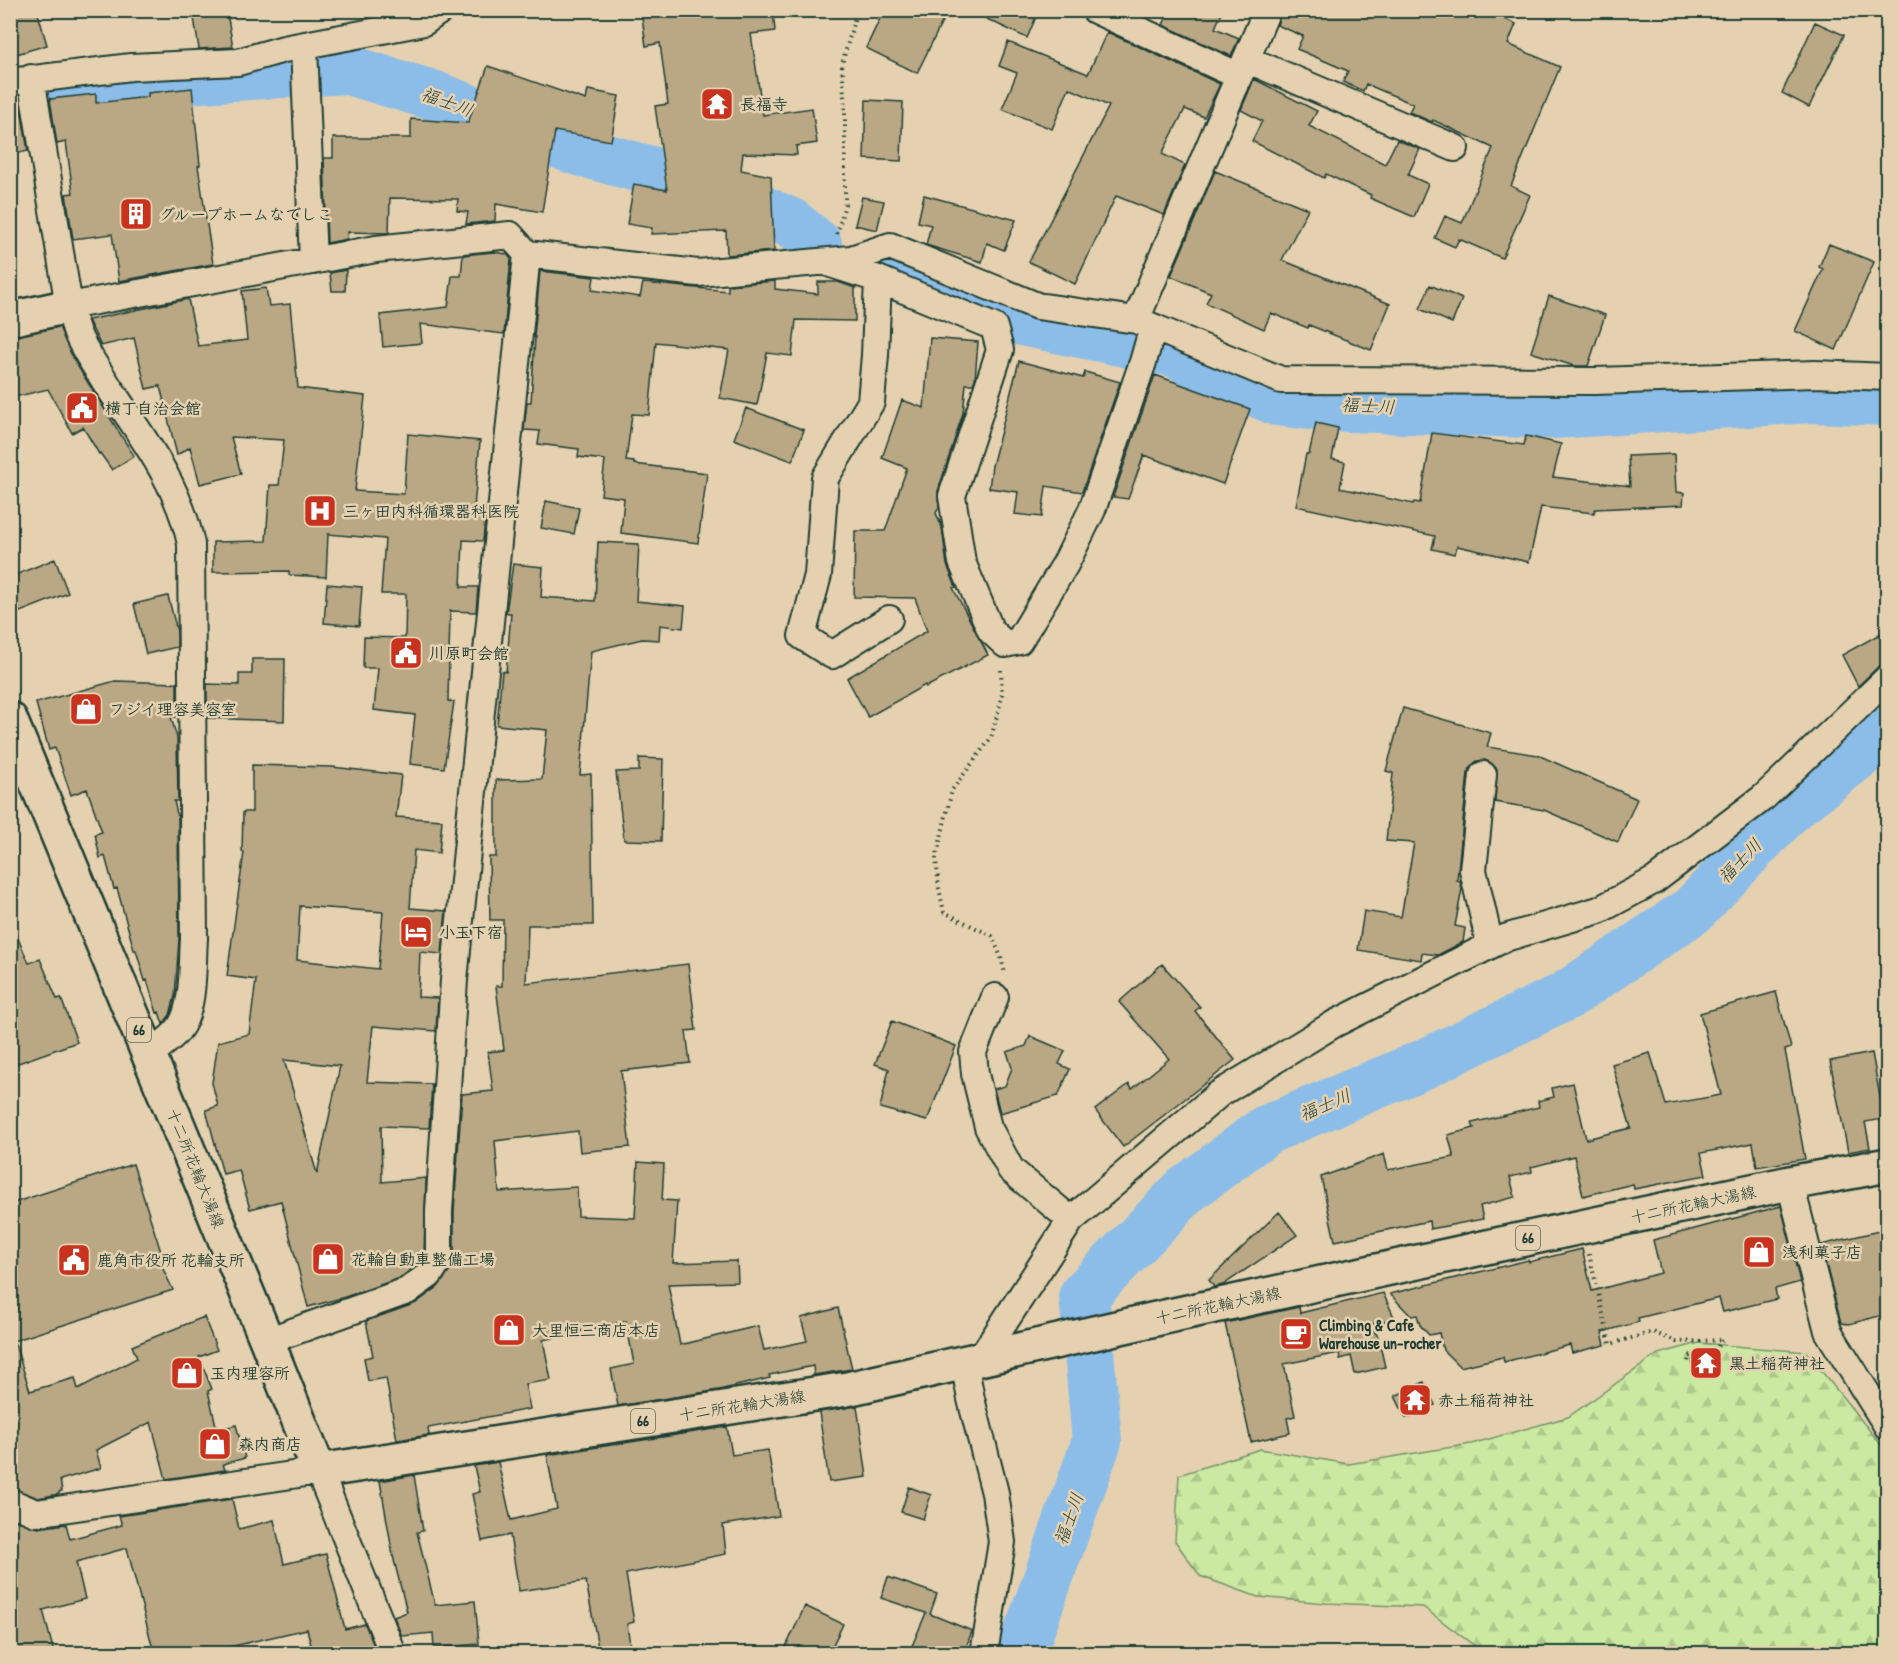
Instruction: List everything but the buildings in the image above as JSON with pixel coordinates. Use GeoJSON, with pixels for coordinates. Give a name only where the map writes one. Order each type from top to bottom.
{"type":"FeatureCollection","features":[{"type":"Feature","properties":{"kind":"main road"},"geometry":{"type":"LineString","coordinates":[[10,319],[69,306]]}},
{"type":"Feature","properties":{"kind":"main road","name":"十二所花輪大湯線"},"geometry":{"type":"LineString","coordinates":[[10,719],[319,1472],[847,1389],[1168,1316],[1790,1183],[1887,1165]]}},
{"type":"Feature","properties":{"kind":"street"},"geometry":{"type":"LineString","coordinates":[[149,1054],[178,1031],[185,1018],[190,991],[194,939],[188,528],[175,492],[156,458],[77,334],[21,80],[131,68],[238,62],[424,22],[441,10]]}},
{"type":"Feature","properties":{"kind":"street"},"geometry":{"type":"LineString","coordinates":[[1095,10],[1455,148]]}},
{"type":"Feature","properties":{"kind":"street"},"geometry":{"type":"LineString","coordinates":[[827,261],[878,279],[994,327],[1000,350],[952,496],[962,562],[991,631],[1005,644],[1019,641],[1066,563],[1092,510],[1143,362],[1145,323],[1266,10]]}},
{"type":"Feature","properties":{"kind":"street"},"geometry":{"type":"LineString","coordinates":[[304,47],[313,261]]}},
{"type":"Feature","properties":{"kind":"street"},"geometry":{"type":"LineString","coordinates":[[69,306],[376,249],[510,235],[527,254],[698,273],[852,259],[890,246],[1037,306],[1145,323],[1281,380],[1595,381],[1815,374],[1887,377]]}},
{"type":"Feature","properties":{"kind":"street"},"geometry":{"type":"LineString","coordinates":[[267,1341],[407,1291],[429,1275],[439,1260],[439,1211],[454,980],[527,254]]}},
{"type":"Feature","properties":{"kind":"street"},"geometry":{"type":"LineString","coordinates":[[878,279],[876,355],[870,402],[825,478],[818,575],[802,636],[832,655],[889,618]]}},
{"type":"Feature","properties":{"kind":"street"},"geometry":{"type":"LineString","coordinates":[[984,1653],[1002,1542],[995,1493],[971,1400],[973,1360],[1071,1220],[1219,1094],[1334,1024],[1504,938],[1599,910],[1654,880],[1764,797],[1887,678]]}},
{"type":"Feature","properties":{"kind":"street"},"geometry":{"type":"LineString","coordinates":[[1483,775],[1473,870],[1490,945]]}},
{"type":"Feature","properties":{"kind":"street"},"geometry":{"type":"LineString","coordinates":[[995,997],[973,1052],[975,1074],[988,1127],[1011,1170],[1071,1220]]}},
{"type":"Feature","properties":{"kind":"street"},"geometry":{"type":"LineString","coordinates":[[1790,1183],[1828,1331],[1887,1427]]}},
{"type":"Feature","properties":{"kind":"street"},"geometry":{"type":"LineString","coordinates":[[10,1502],[36,1513],[319,1472],[393,1653]]}},
{"type":"Feature","properties":{"kind":"path"},"geometry":{"type":"LineString","coordinates":[[827,261],[845,204],[845,111],[842,64],[857,10]]}},
{"type":"Feature","properties":{"kind":"path"},"geometry":{"type":"LineString","coordinates":[[991,631],[1001,662],[1002,697],[991,738],[952,790],[936,859],[944,912],[992,936],[1001,957],[1005,973],[995,997]]}},
{"type":"Feature","properties":{"kind":"path"},"geometry":{"type":"LineString","coordinates":[[1582,1227],[1610,1344],[1653,1332],[1676,1342],[1722,1340],[1715,1349],[1689,1356],[1688,1362],[1697,1362]]}},
{"type":"Feature","properties":{"kind":"green space"},"geometry":{"type":"Polygon","coordinates":[[[1699,1343],[1806,1352],[1887,1452],[1887,1653],[1477,1653],[1476,1647],[1423,1607],[1326,1603],[1258,1597],[1200,1576],[1175,1541],[1179,1475],[1260,1449],[1349,1464],[1471,1444],[1568,1417],[1658,1354],[1699,1343]]]}},
{"type":"Feature","properties":{"kind":"waterway","name":"福士川"},"geometry":{"type":"LineString","coordinates":[[54,87],[346,69],[435,96],[575,150],[709,187],[791,223],[817,244]]}},
{"type":"Feature","properties":{"kind":"waterway","name":"福士川"},"geometry":{"type":"LineString","coordinates":[[900,278],[1022,321],[1174,352],[1225,379],[1277,401],[1318,406],[1552,414],[1813,398],[1888,401]]}},
{"type":"Feature","properties":{"kind":"waterway","name":"福士川"},"geometry":{"type":"LineString","coordinates":[[1021,1654],[1097,1441],[1084,1295],[1186,1190],[1266,1130],[1422,1065],[1566,996],[1693,910],[1791,807],[1888,732]]}},
{"type":"Feature","properties":{"kind":"place","name":"長福寺"},"geometry":{"type":"Point","coordinates":[717,104]}},
{"type":"Feature","properties":{"kind":"place","name":"グループホームなでしこ"},"geometry":{"type":"Point","coordinates":[136,214]}},
{"type":"Feature","properties":{"kind":"place","name":"横丁自治会館"},"geometry":{"type":"Point","coordinates":[82,408]}},
{"type":"Feature","properties":{"kind":"place","name":"三ヶ田内科循環器科医院"},"geometry":{"type":"Point","coordinates":[320,511]}},
{"type":"Feature","properties":{"kind":"place","name":"川原町会館"},"geometry":{"type":"Point","coordinates":[406,653]}},
{"type":"Feature","properties":{"kind":"place","name":"フジイ理容美容室"},"geometry":{"type":"Point","coordinates":[86,709]}},
{"type":"Feature","properties":{"kind":"place","name":"小玉下宿"},"geometry":{"type":"Point","coordinates":[416,932]}},
{"type":"Feature","properties":{"kind":"place","name":"浅利菓子店"},"geometry":{"type":"Point","coordinates":[1759,1252]}},
{"type":"Feature","properties":{"kind":"place","name":"花輪自動車整備工場"},"geometry":{"type":"Point","coordinates":[328,1259]}},
{"type":"Feature","properties":{"kind":"place","name":"鹿角市役所 花輪支所"},"geometry":{"type":"Point","coordinates":[74,1260]}},
{"type":"Feature","properties":{"kind":"place","name":"大里恒三商店本店"},"geometry":{"type":"Point","coordinates":[509,1330]}},
{"type":"Feature","properties":{"kind":"place","name":"Climbing & Cafe Warehouse un-rocher"},"geometry":{"type":"Point","coordinates":[1296,1334]}},
{"type":"Feature","properties":{"kind":"place","name":"黒土稲荷神社"},"geometry":{"type":"Point","coordinates":[1706,1363]}},
{"type":"Feature","properties":{"kind":"place","name":"玉内理容所"},"geometry":{"type":"Point","coordinates":[187,1373]}},
{"type":"Feature","properties":{"kind":"place","name":"赤土稲荷神社"},"geometry":{"type":"Point","coordinates":[1415,1400]}},
{"type":"Feature","properties":{"kind":"place","name":"森内商店"},"geometry":{"type":"Point","coordinates":[215,1444]}}]}
